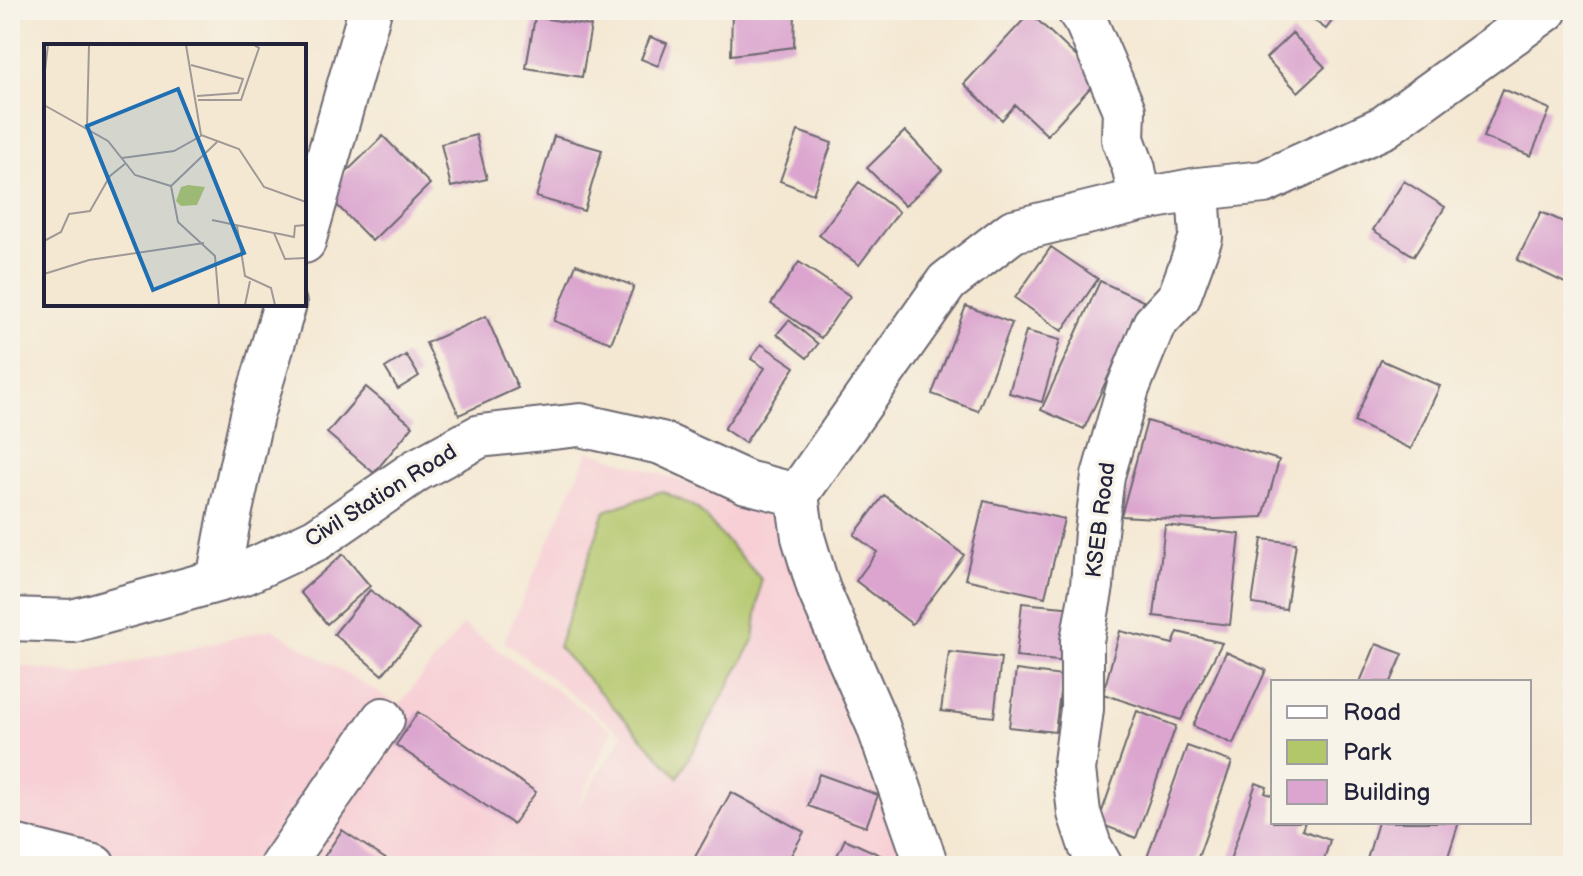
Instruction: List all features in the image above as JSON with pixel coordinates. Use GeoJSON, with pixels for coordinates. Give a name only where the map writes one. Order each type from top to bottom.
{"type":"FeatureCollection","features":[{"type":"Feature","properties":{"kind":"street"},"geometry":{"type":"LineString","coordinates":[[306,235],[370,10]]}},
{"type":"Feature","properties":{"kind":"street"},"geometry":{"type":"LineString","coordinates":[[1078,10],[1124,110],[1123,139],[1134,169],[1140,200]]}},
{"type":"Feature","properties":{"kind":"street"},"geometry":{"type":"LineString","coordinates":[[927,866],[878,726],[819,590],[803,537],[797,495],[947,282],[1013,231],[1140,200],[1198,189],[1264,182],[1384,127],[1546,10]]}},
{"type":"Feature","properties":{"kind":"street","name":"KSEB Road"},"geometry":{"type":"LineString","coordinates":[[1101,866],[1090,846],[1079,813],[1074,770],[1082,709],[1082,641],[1092,586],[1103,476],[1128,388],[1154,324],[1179,297],[1201,237],[1198,189]]}},
{"type":"Feature","properties":{"kind":"street"},"geometry":{"type":"LineString","coordinates":[[218,580],[252,415],[284,306]]}},
{"type":"Feature","properties":{"kind":"street","name":"Civil Station Road"},"geometry":{"type":"LineString","coordinates":[[10,619],[73,621],[245,573],[317,539],[417,470],[480,436],[580,425],[661,443],[746,482],[797,495]]}},
{"type":"Feature","properties":{"kind":"street"},"geometry":{"type":"LineString","coordinates":[[281,866],[383,719]]}},
{"type":"Feature","properties":{"kind":"street"},"geometry":{"type":"LineString","coordinates":[[10,845],[94,866]]}},
{"type":"Feature","properties":{"kind":"shaded area"},"geometry":{"type":"Polygon","coordinates":[[[589,451],[779,512],[908,866],[10,866],[10,664],[79,675],[272,629],[399,705],[463,625],[612,730],[576,809],[623,735],[504,641],[589,451]]]}},
{"type":"Feature","properties":{"kind":"green space"},"geometry":{"type":"Polygon","coordinates":[[[662,491],[697,508],[761,579],[754,640],[678,777],[558,647],[605,511],[662,491]]]}},
{"type":"Feature","properties":{"kind":"building"},"geometry":{"type":"Polygon","coordinates":[[[732,10],[795,10],[794,47],[731,55],[732,10]]]}},
{"type":"Feature","properties":{"kind":"building"},"geometry":{"type":"Polygon","coordinates":[[[1300,10],[1340,10],[1326,29],[1300,10]]]}},
{"type":"Feature","properties":{"kind":"building"},"geometry":{"type":"Polygon","coordinates":[[[1030,13],[1099,78],[1047,135],[1015,105],[1002,120],[964,84],[1030,13]]]}},
{"type":"Feature","properties":{"kind":"building"},"geometry":{"type":"Polygon","coordinates":[[[535,17],[591,26],[582,77],[526,68],[535,17]]]}},
{"type":"Feature","properties":{"kind":"building"},"geometry":{"type":"Polygon","coordinates":[[[1292,33],[1325,67],[1298,92],[1266,58],[1292,33]]]}},
{"type":"Feature","properties":{"kind":"building"},"geometry":{"type":"Polygon","coordinates":[[[650,37],[667,43],[658,66],[641,59],[650,37]]]}},
{"type":"Feature","properties":{"kind":"building"},"geometry":{"type":"Polygon","coordinates":[[[1503,89],[1550,109],[1531,156],[1483,137],[1503,89]]]}},
{"type":"Feature","properties":{"kind":"building"},"geometry":{"type":"Polygon","coordinates":[[[798,131],[832,143],[813,194],[780,181],[798,131]]]}},
{"type":"Feature","properties":{"kind":"building"},"geometry":{"type":"Polygon","coordinates":[[[905,131],[942,170],[905,206],[867,168],[905,131]]]}},
{"type":"Feature","properties":{"kind":"building"},"geometry":{"type":"Polygon","coordinates":[[[476,135],[487,179],[451,187],[441,144],[476,135]]]}},
{"type":"Feature","properties":{"kind":"building"},"geometry":{"type":"Polygon","coordinates":[[[383,136],[430,184],[372,241],[325,193],[383,136]]]}},
{"type":"Feature","properties":{"kind":"building"},"geometry":{"type":"Polygon","coordinates":[[[554,136],[602,150],[584,211],[536,197],[554,136]]]}},
{"type":"Feature","properties":{"kind":"building"},"geometry":{"type":"Polygon","coordinates":[[[1404,181],[1445,207],[1414,256],[1373,230],[1404,181]]]}},
{"type":"Feature","properties":{"kind":"building"},"geometry":{"type":"Polygon","coordinates":[[[859,182],[899,212],[859,265],[819,235],[859,182]]]}},
{"type":"Feature","properties":{"kind":"building"},"geometry":{"type":"Polygon","coordinates":[[[1541,212],[1573,226],[1573,272],[1565,283],[1517,260],[1541,212]]]}},
{"type":"Feature","properties":{"kind":"building"},"geometry":{"type":"Polygon","coordinates":[[[1051,247],[1098,279],[1062,331],[1015,298],[1051,247]]]}},
{"type":"Feature","properties":{"kind":"building"},"geometry":{"type":"Polygon","coordinates":[[[799,262],[850,296],[821,338],[771,304],[799,262]]]}},
{"type":"Feature","properties":{"kind":"building"},"geometry":{"type":"Polygon","coordinates":[[[576,264],[634,286],[611,343],[554,321],[576,264]]]}},
{"type":"Feature","properties":{"kind":"building"},"geometry":{"type":"Polygon","coordinates":[[[1100,281],[1143,301],[1084,429],[1041,410],[1100,281]]]}},
{"type":"Feature","properties":{"kind":"building"},"geometry":{"type":"Polygon","coordinates":[[[966,306],[1012,323],[978,411],[932,394],[966,306]]]}},
{"type":"Feature","properties":{"kind":"building"},"geometry":{"type":"Polygon","coordinates":[[[486,316],[518,388],[459,415],[426,343],[486,316]]]}},
{"type":"Feature","properties":{"kind":"building"},"geometry":{"type":"Polygon","coordinates":[[[789,320],[818,344],[807,358],[777,334],[789,320]]]}},
{"type":"Feature","properties":{"kind":"building"},"geometry":{"type":"Polygon","coordinates":[[[1026,331],[1060,340],[1042,402],[1009,393],[1026,331]]]}},
{"type":"Feature","properties":{"kind":"building"},"geometry":{"type":"Polygon","coordinates":[[[761,344],[795,367],[745,443],[724,429],[765,368],[751,359],[761,344]]]}},
{"type":"Feature","properties":{"kind":"building"},"geometry":{"type":"Polygon","coordinates":[[[406,355],[419,376],[398,389],[385,368],[406,355]]]}},
{"type":"Feature","properties":{"kind":"building"},"geometry":{"type":"Polygon","coordinates":[[[1381,360],[1440,386],[1411,449],[1354,422],[1381,360]]]}},
{"type":"Feature","properties":{"kind":"building"},"geometry":{"type":"Polygon","coordinates":[[[366,387],[413,426],[374,473],[327,433],[366,387]]]}},
{"type":"Feature","properties":{"kind":"building"},"geometry":{"type":"Polygon","coordinates":[[[1147,421],[1279,460],[1263,517],[1192,520],[1121,516],[1147,421]]]}},
{"type":"Feature","properties":{"kind":"building"},"geometry":{"type":"Polygon","coordinates":[[[884,495],[964,555],[912,624],[856,581],[877,552],[854,535],[884,495]]]}},
{"type":"Feature","properties":{"kind":"building"},"geometry":{"type":"Polygon","coordinates":[[[984,501],[1064,519],[1045,597],[965,579],[984,501]]]}},
{"type":"Feature","properties":{"kind":"building"},"geometry":{"type":"Polygon","coordinates":[[[1165,525],[1240,534],[1230,625],[1154,616],[1165,525]]]}},
{"type":"Feature","properties":{"kind":"building"},"geometry":{"type":"Polygon","coordinates":[[[1262,539],[1296,543],[1286,609],[1252,604],[1262,539]]]}},
{"type":"Feature","properties":{"kind":"building"},"geometry":{"type":"Polygon","coordinates":[[[343,554],[370,586],[327,624],[300,592],[343,554]]]}},
{"type":"Feature","properties":{"kind":"building"},"geometry":{"type":"Polygon","coordinates":[[[370,590],[419,630],[382,675],[334,634],[370,590]]]}},
{"type":"Feature","properties":{"kind":"building"},"geometry":{"type":"Polygon","coordinates":[[[1022,603],[1074,608],[1068,662],[1016,657],[1022,603]]]}},
{"type":"Feature","properties":{"kind":"building"},"geometry":{"type":"Polygon","coordinates":[[[1120,631],[1173,644],[1178,632],[1222,643],[1181,720],[1103,694],[1120,631]]]}},
{"type":"Feature","properties":{"kind":"building"},"geometry":{"type":"Polygon","coordinates":[[[1376,644],[1403,654],[1392,680],[1361,680],[1376,644]]]}},
{"type":"Feature","properties":{"kind":"building"},"geometry":{"type":"Polygon","coordinates":[[[949,652],[1001,658],[994,717],[941,711],[949,652]]]}},
{"type":"Feature","properties":{"kind":"building"},"geometry":{"type":"Polygon","coordinates":[[[1226,652],[1266,670],[1233,744],[1193,726],[1226,652]]]}},
{"type":"Feature","properties":{"kind":"building"},"geometry":{"type":"Polygon","coordinates":[[[1016,670],[1062,676],[1055,732],[1009,727],[1016,670]]]}},
{"type":"Feature","properties":{"kind":"building"},"geometry":{"type":"Polygon","coordinates":[[[1137,711],[1176,726],[1136,838],[1098,823],[1137,711]]]}},
{"type":"Feature","properties":{"kind":"building"},"geometry":{"type":"Polygon","coordinates":[[[418,712],[536,792],[513,824],[396,745],[418,712]]]}},
{"type":"Feature","properties":{"kind":"building"},"geometry":{"type":"Polygon","coordinates":[[[1187,746],[1232,762],[1195,866],[1144,866],[1187,746]]]}},
{"type":"Feature","properties":{"kind":"building"},"geometry":{"type":"Polygon","coordinates":[[[819,774],[878,795],[866,827],[808,806],[819,774]]]}},
{"type":"Feature","properties":{"kind":"building"},"geometry":{"type":"Polygon","coordinates":[[[1256,783],[1267,787],[1265,793],[1271,795],[1271,824],[1304,824],[1302,830],[1330,840],[1324,860],[1334,863],[1333,866],[1228,866],[1256,783]]]}},
{"type":"Feature","properties":{"kind":"building"},"geometry":{"type":"Polygon","coordinates":[[[731,792],[804,832],[785,866],[690,866],[731,792]]]}},
{"type":"Feature","properties":{"kind":"building"},"geometry":{"type":"Polygon","coordinates":[[[1377,824],[1458,824],[1445,866],[1365,866],[1377,824]]]}},
{"type":"Feature","properties":{"kind":"building"},"geometry":{"type":"Polygon","coordinates":[[[342,830],[396,866],[318,866],[342,830]]]}},
{"type":"Feature","properties":{"kind":"building"},"geometry":{"type":"Polygon","coordinates":[[[845,839],[895,862],[892,866],[832,866],[845,839]]]}}]}
